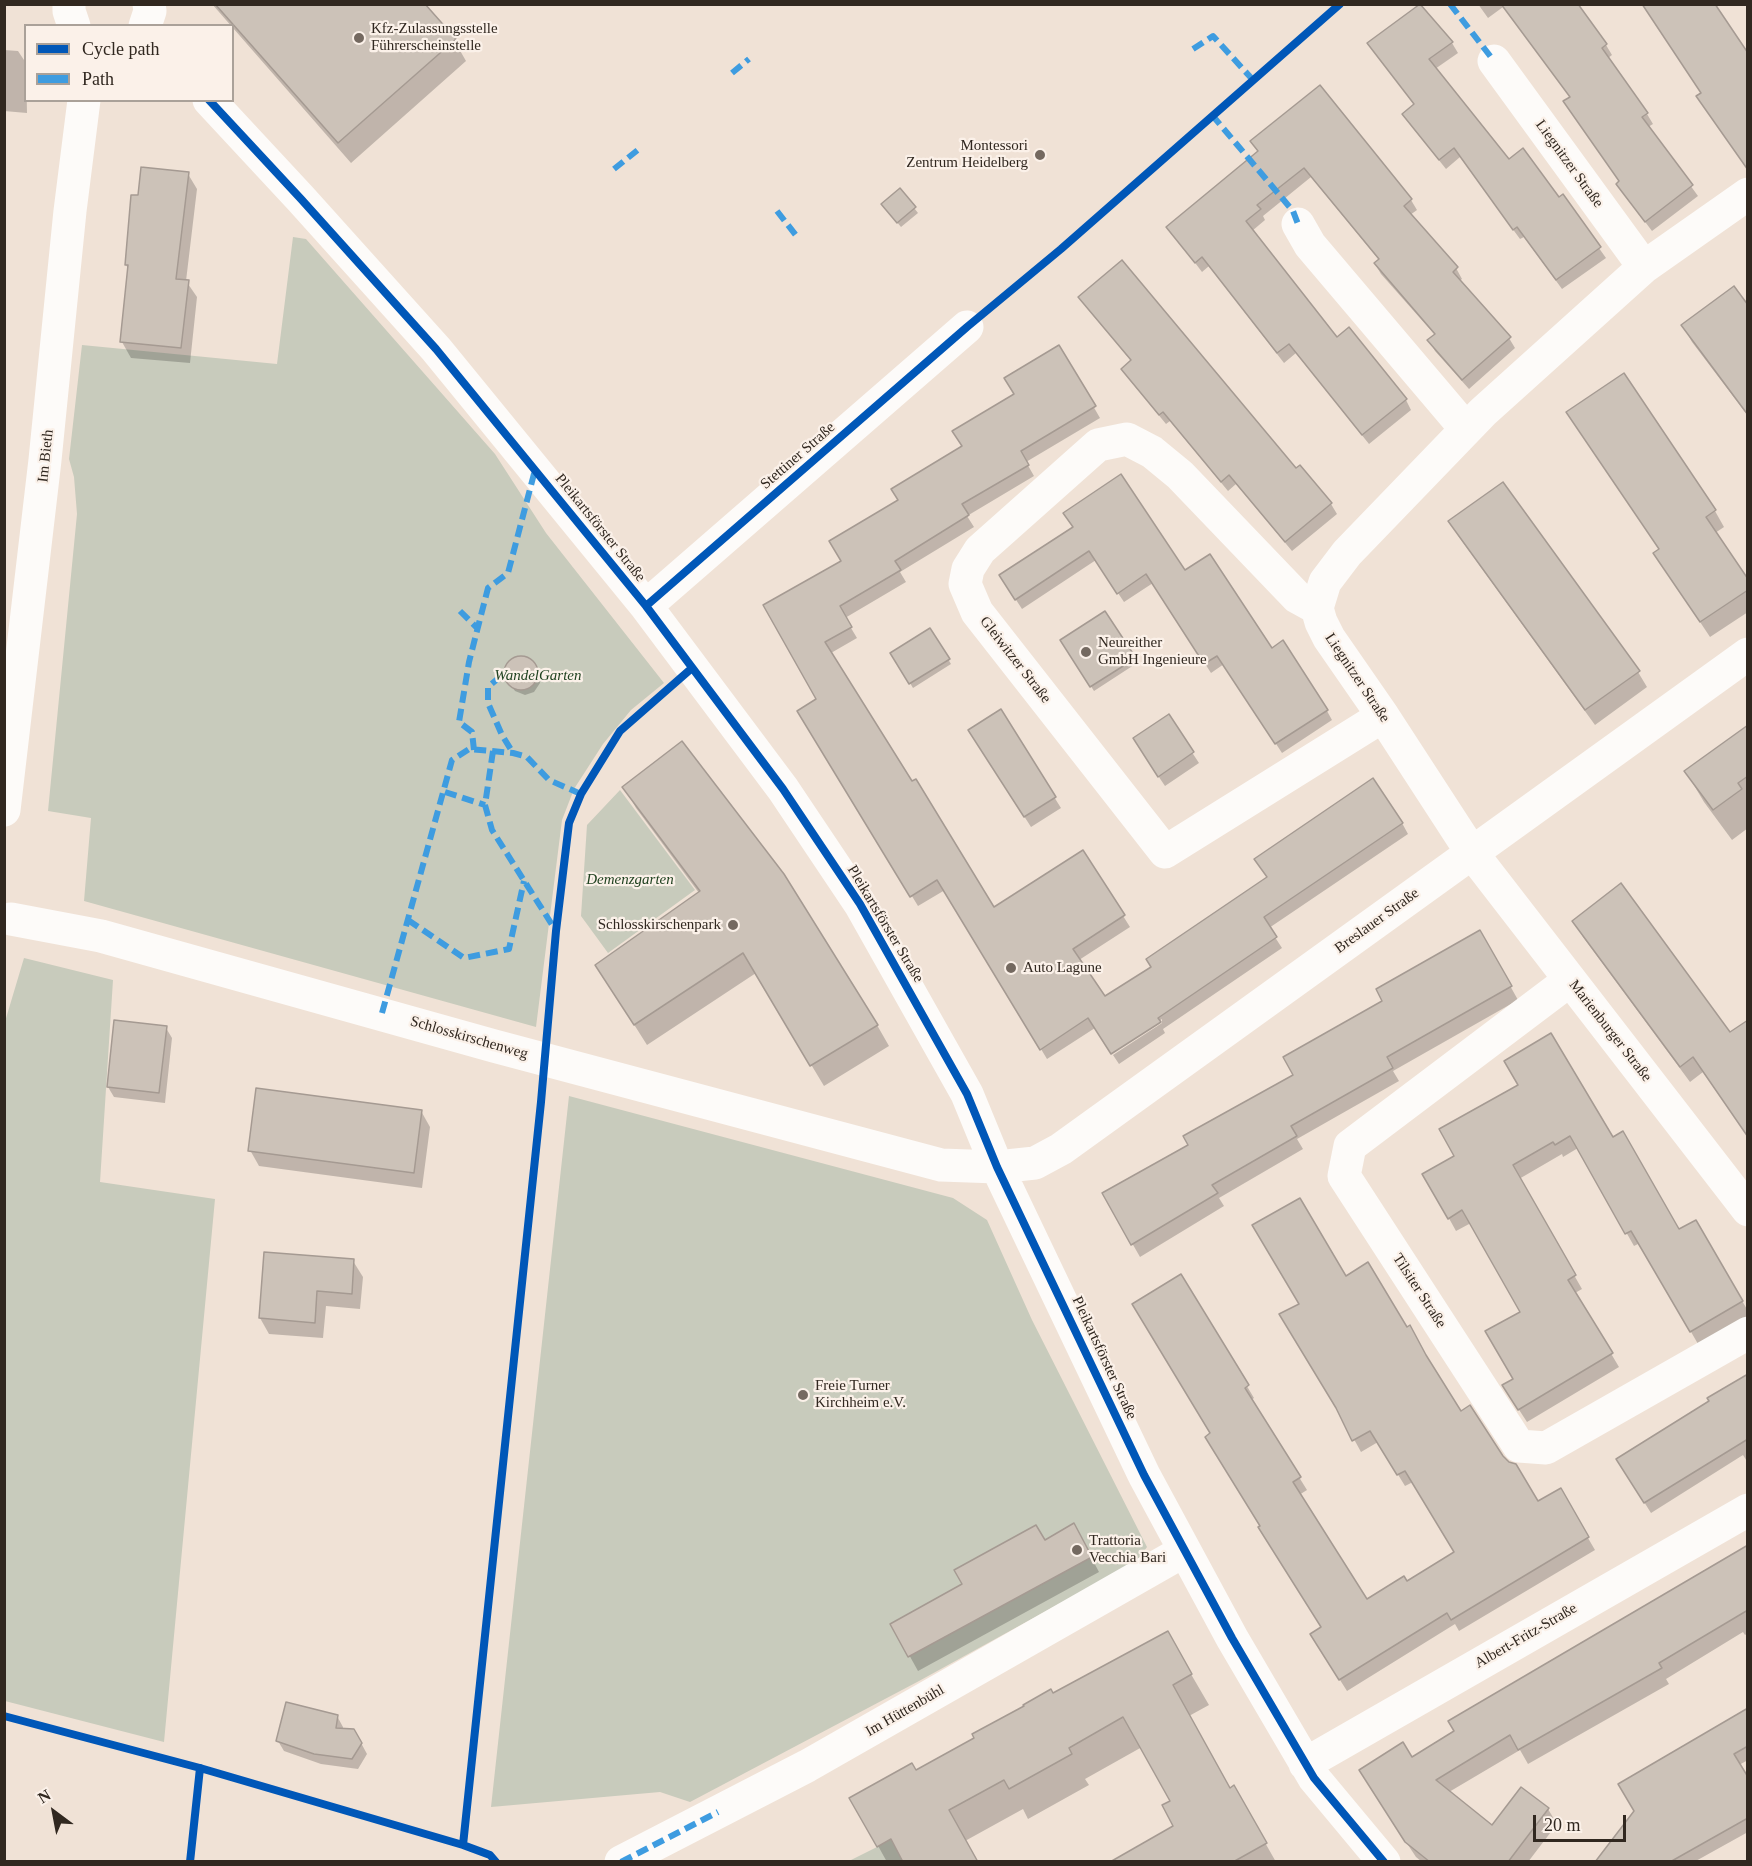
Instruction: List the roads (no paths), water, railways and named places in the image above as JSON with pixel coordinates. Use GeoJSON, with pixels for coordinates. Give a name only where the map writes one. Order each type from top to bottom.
{"type":"FeatureCollection","features":[{"type":"Feature","properties":{"kind":"street"},"geometry":{"type":"LineString","coordinates":[[69,4],[73,24]]}},
{"type":"Feature","properties":{"kind":"street"},"geometry":{"type":"LineString","coordinates":[[146,24],[150,10],[149,4]]}},
{"type":"Feature","properties":{"kind":"street","name":"Liegnitzer Straße"},"geometry":{"type":"LineString","coordinates":[[1494,61],[1644,267]]}},
{"type":"Feature","properties":{"kind":"street","name":"Im Bieth"},"geometry":{"type":"LineString","coordinates":[[4,810],[84,102]]}},
{"type":"Feature","properties":{"kind":"street","name":"Pleikartsförster Straße"},"geometry":{"type":"LineString","coordinates":[[211,102],[301,198],[435,349],[646,606],[783,789],[860,904],[967,1094],[997,1167],[1144,1475],[1184,1551],[1305,1764],[1384,1862]]}},
{"type":"Feature","properties":{"kind":"street"},"geometry":{"type":"LineString","coordinates":[[1317,608],[1325,582],[1347,553],[1466,429],[1644,267],[1748,194]]}},
{"type":"Feature","properties":{"kind":"street"},"geometry":{"type":"LineString","coordinates":[[1298,224],[1310,245],[1466,429]]}},
{"type":"Feature","properties":{"kind":"street","name":"Stettiner Straße"},"geometry":{"type":"LineString","coordinates":[[646,606],[967,327]]}},
{"type":"Feature","properties":{"kind":"street","name":"Gleiwitzer Straße"},"geometry":{"type":"LineString","coordinates":[[1317,608],[1297,597],[1180,475],[1152,452],[1127,439],[1098,446],[980,550],[968,569],[965,584],[977,612],[1164,852],[1383,716]]}},
{"type":"Feature","properties":{"kind":"street","name":"Liegnitzer Straße"},"geometry":{"type":"LineString","coordinates":[[1317,608],[1329,638],[1472,853]]}},
{"type":"Feature","properties":{"kind":"street","name":"Breslauer Straße"},"geometry":{"type":"LineString","coordinates":[[997,1167],[1035,1163],[1061,1149],[1748,654]]}},
{"type":"Feature","properties":{"kind":"street","name":"Marienburger Straße"},"geometry":{"type":"LineString","coordinates":[[1472,853],[1744,1199]]}},
{"type":"Feature","properties":{"kind":"street","name":"Schlosskirschenweg"},"geometry":{"type":"LineString","coordinates":[[7,917],[101,936],[494,1046],[941,1165],[997,1167]]}},
{"type":"Feature","properties":{"kind":"street","name":"Tilsiter Straße"},"geometry":{"type":"LineString","coordinates":[[1570,980],[1350,1146],[1344,1176],[1519,1446],[1546,1448],[1748,1333]]}},
{"type":"Feature","properties":{"kind":"street","name":"Albert-Fritz-Straße"},"geometry":{"type":"LineString","coordinates":[[1305,1764],[1748,1510]]}},
{"type":"Feature","properties":{"kind":"street","name":"Im Hüttenbühl"},"geometry":{"type":"LineString","coordinates":[[621,1862],[807,1766],[1184,1551]]}},
{"type":"Feature","properties":{"kind":"place","name":"Kfz-Zulassungsstelle Führerscheinstelle"},"geometry":{"type":"Point","coordinates":[359,38]}},
{"type":"Feature","properties":{"kind":"place","name":"Montessori Zentrum Heidelberg"},"geometry":{"type":"Point","coordinates":[1040,155]}},
{"type":"Feature","properties":{"kind":"place","name":"Neureither GmbH Ingenieure"},"geometry":{"type":"Point","coordinates":[1086,652]}},
{"type":"Feature","properties":{"kind":"place","name":"Schlosskirschenpark"},"geometry":{"type":"Point","coordinates":[733,925]}},
{"type":"Feature","properties":{"kind":"place","name":"Auto Lagune"},"geometry":{"type":"Point","coordinates":[1011,968]}},
{"type":"Feature","properties":{"kind":"place","name":"Freie Turner Kirchheim e.V."},"geometry":{"type":"Point","coordinates":[803,1395]}},
{"type":"Feature","properties":{"kind":"place","name":"Trattoria Vecchia Bari"},"geometry":{"type":"Point","coordinates":[1077,1550]}},
{"type":"Feature","properties":{"kind":"park label","name":"WandelGarten"},"geometry":{"type":"Point","coordinates":[538,676]}},
{"type":"Feature","properties":{"kind":"park label","name":"Demenzgarten"},"geometry":{"type":"Point","coordinates":[630,880]}}]}
